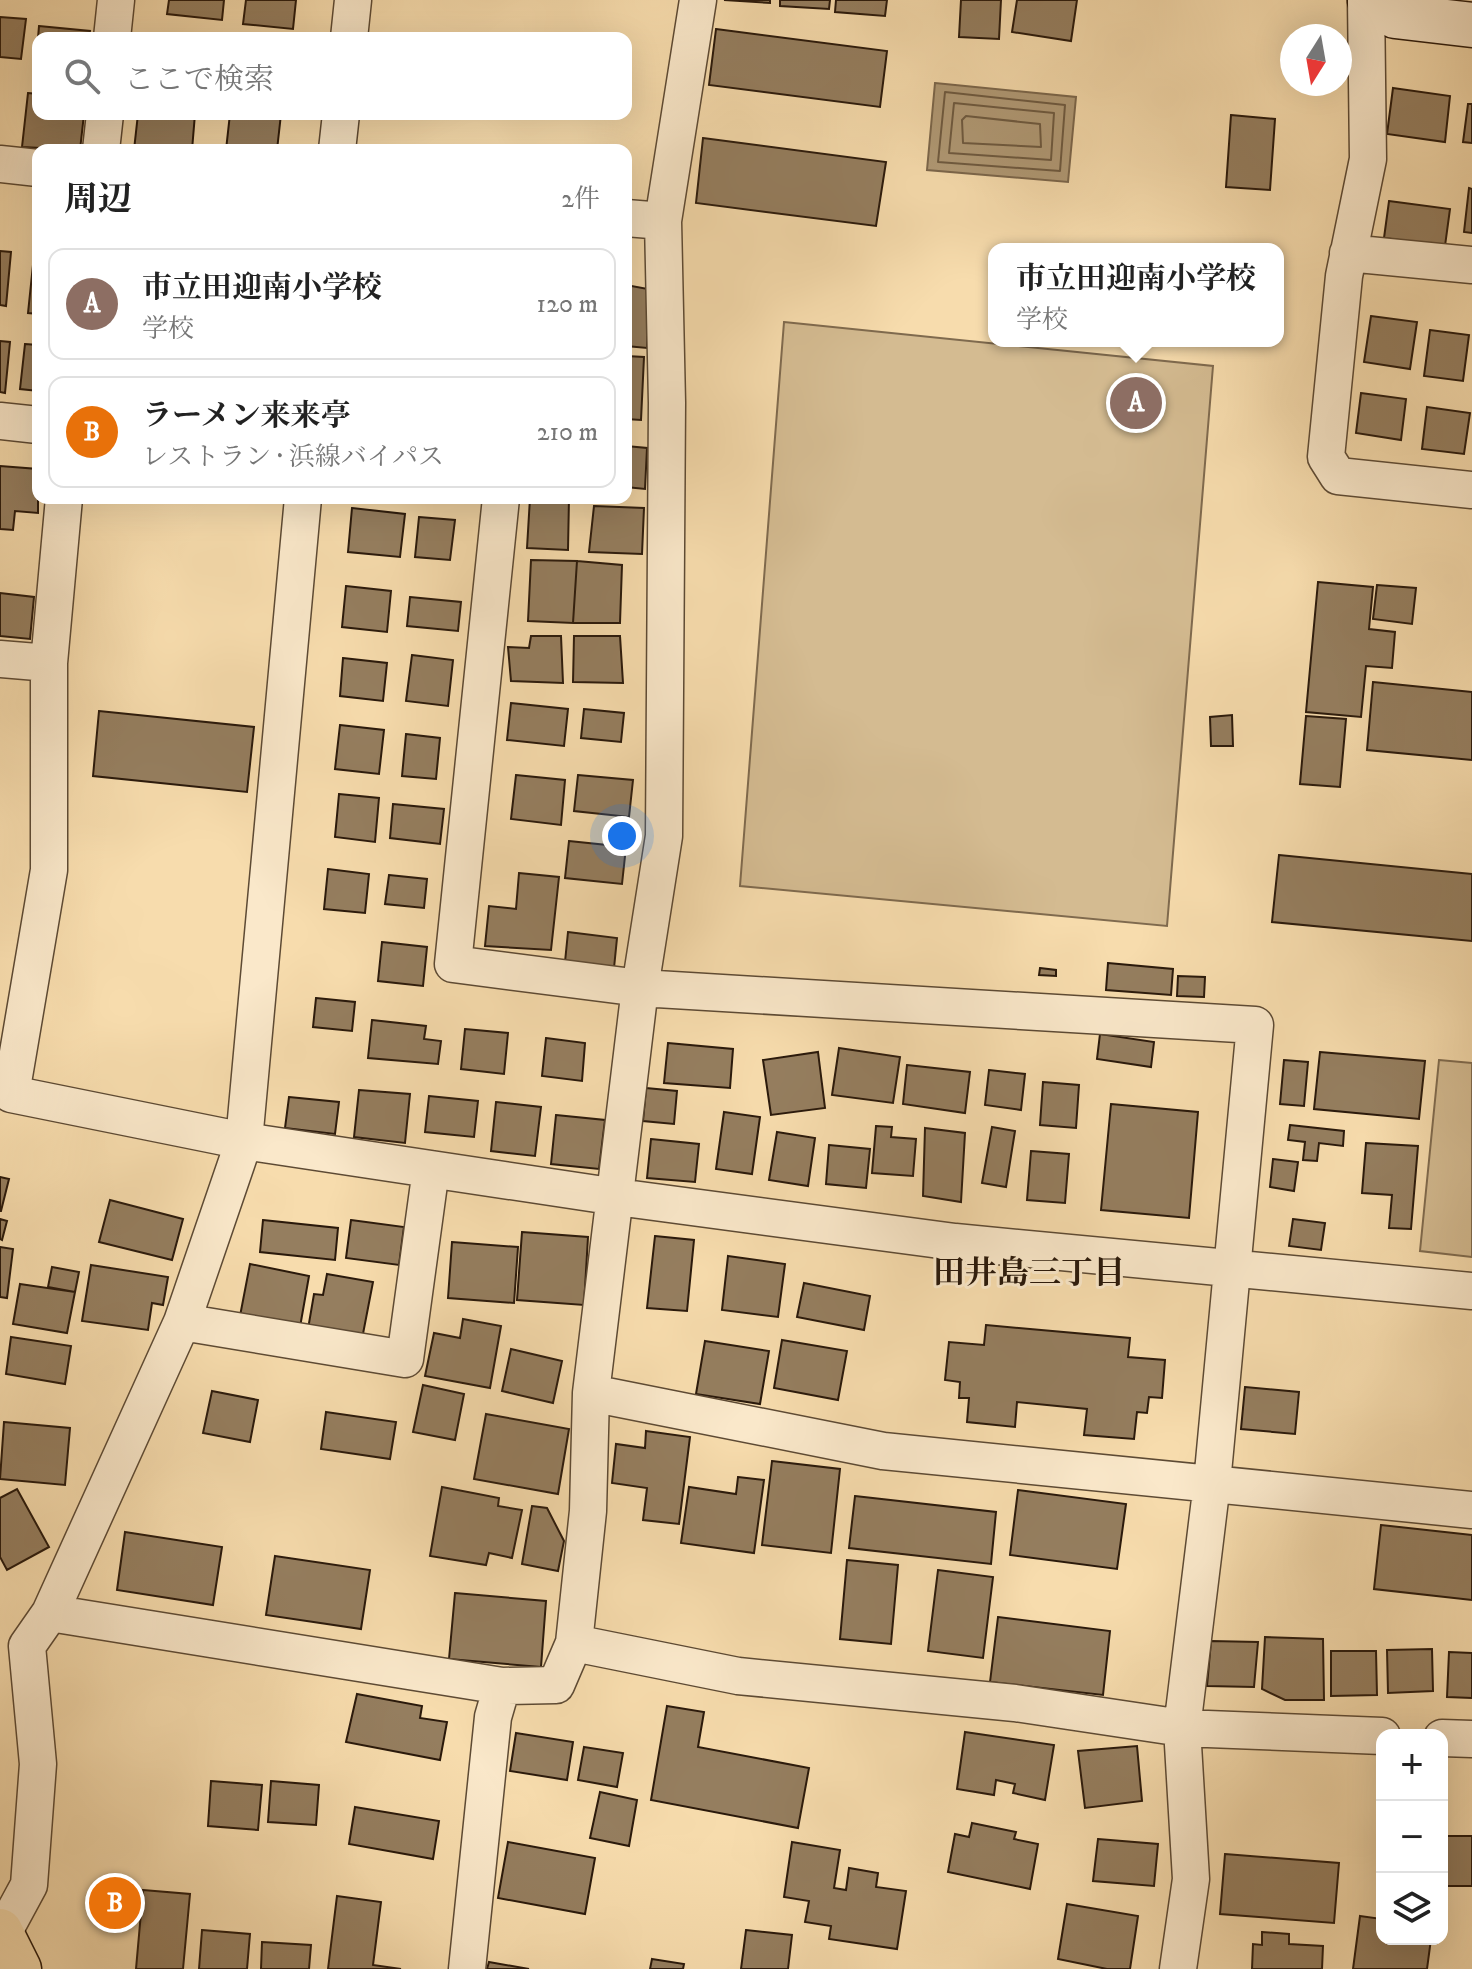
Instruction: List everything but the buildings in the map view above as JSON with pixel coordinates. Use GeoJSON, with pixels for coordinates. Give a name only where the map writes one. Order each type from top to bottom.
{"type":"FeatureCollection","features":[{"type":"Feature","properties":{"kind":"street"},"geometry":{"type":"LineString","coordinates":[[113,32],[116,0]]}},
{"type":"Feature","properties":{"kind":"street"},"geometry":{"type":"LineString","coordinates":[[350,32],[353,0]]}},
{"type":"Feature","properties":{"kind":"street"},"geometry":{"type":"LineString","coordinates":[[50,1613],[502,1686],[556,1685],[574,1643],[588,1511],[591,1393],[640,988],[664,836],[667,403],[663,221],[698,0]]}},
{"type":"Feature","properties":{"kind":"street"},"geometry":{"type":"LineString","coordinates":[[1368,0],[1395,16],[1472,25]]}},
{"type":"Feature","properties":{"kind":"street"},"geometry":{"type":"LineString","coordinates":[[1368,0],[1368,159],[1348,253],[1326,457],[1338,476],[1472,490]]}},
{"type":"Feature","properties":{"kind":"street"},"geometry":{"type":"LineString","coordinates":[[102,144],[104,120]]}},
{"type":"Feature","properties":{"kind":"street"},"geometry":{"type":"LineString","coordinates":[[338,144],[340,120]]}},
{"type":"Feature","properties":{"kind":"street"},"geometry":{"type":"LineString","coordinates":[[0,164],[32,167]]}},
{"type":"Feature","properties":{"kind":"street"},"geometry":{"type":"LineString","coordinates":[[632,218],[663,221]]}},
{"type":"Feature","properties":{"kind":"street"},"geometry":{"type":"LineString","coordinates":[[1348,253],[1472,265]]}},
{"type":"Feature","properties":{"kind":"street"},"geometry":{"type":"LineString","coordinates":[[0,421],[32,424]]}},
{"type":"Feature","properties":{"kind":"street"},"geometry":{"type":"LineString","coordinates":[[63,504],[49,663],[49,870],[11,1094],[244,1141],[617,1197],[955,1242],[1472,1291]]}},
{"type":"Feature","properties":{"kind":"street"},"geometry":{"type":"LineString","coordinates":[[7,1945],[29,1885],[38,1764],[27,1646],[50,1613],[182,1322],[244,1141],[302,504]]}},
{"type":"Feature","properties":{"kind":"street"},"geometry":{"type":"LineString","coordinates":[[500,504],[453,964],[640,988],[1255,1025],[1212,1483],[1182,1728],[1191,1879],[1178,1969]]}},
{"type":"Feature","properties":{"kind":"street"},"geometry":{"type":"LineString","coordinates":[[0,659],[49,663]]}},
{"type":"Feature","properties":{"kind":"street"},"geometry":{"type":"LineString","coordinates":[[182,1322],[405,1359],[431,1169]]}},
{"type":"Feature","properties":{"kind":"street"},"geometry":{"type":"LineString","coordinates":[[591,1393],[883,1451],[1472,1510]]}},
{"type":"Feature","properties":{"kind":"street"},"geometry":{"type":"LineString","coordinates":[[574,1643],[738,1676],[1015,1703],[1182,1728],[1376,1736]]}},
{"type":"Feature","properties":{"kind":"street"},"geometry":{"type":"LineString","coordinates":[[467,1969],[493,1717],[502,1686]]}},
{"type":"Feature","properties":{"kind":"street"},"geometry":{"type":"LineString","coordinates":[[1448,1738],[1472,1739]]}},
{"type":"Feature","properties":{"kind":"shaded area"},"geometry":{"type":"Polygon","coordinates":[[[784,322],[988,343],[988,347],[1028,347],[1213,366],[1167,926],[740,886],[784,322]]]}},
{"type":"Feature","properties":{"kind":"shaded area"},"geometry":{"type":"Polygon","coordinates":[[[1439,1060],[1472,1063],[1472,1257],[1420,1251],[1439,1060]]]}},
{"type":"Feature","properties":{"kind":"water"},"geometry":{"type":"Polygon","coordinates":[[[935,83],[1076,97],[1068,182],[927,170],[935,83]]]}},
{"type":"Feature","properties":{"kind":"place","name":"市立田迎南小学校"},"geometry":{"type":"Point","coordinates":[1136,403]}},
{"type":"Feature","properties":{"kind":"place","name":"ラーメン来来亭"},"geometry":{"type":"Point","coordinates":[115,1903]}},
{"type":"Feature","properties":{"kind":"district","name":"田井島三丁目"},"geometry":{"type":"Point","coordinates":[1029,1274]}}]}
